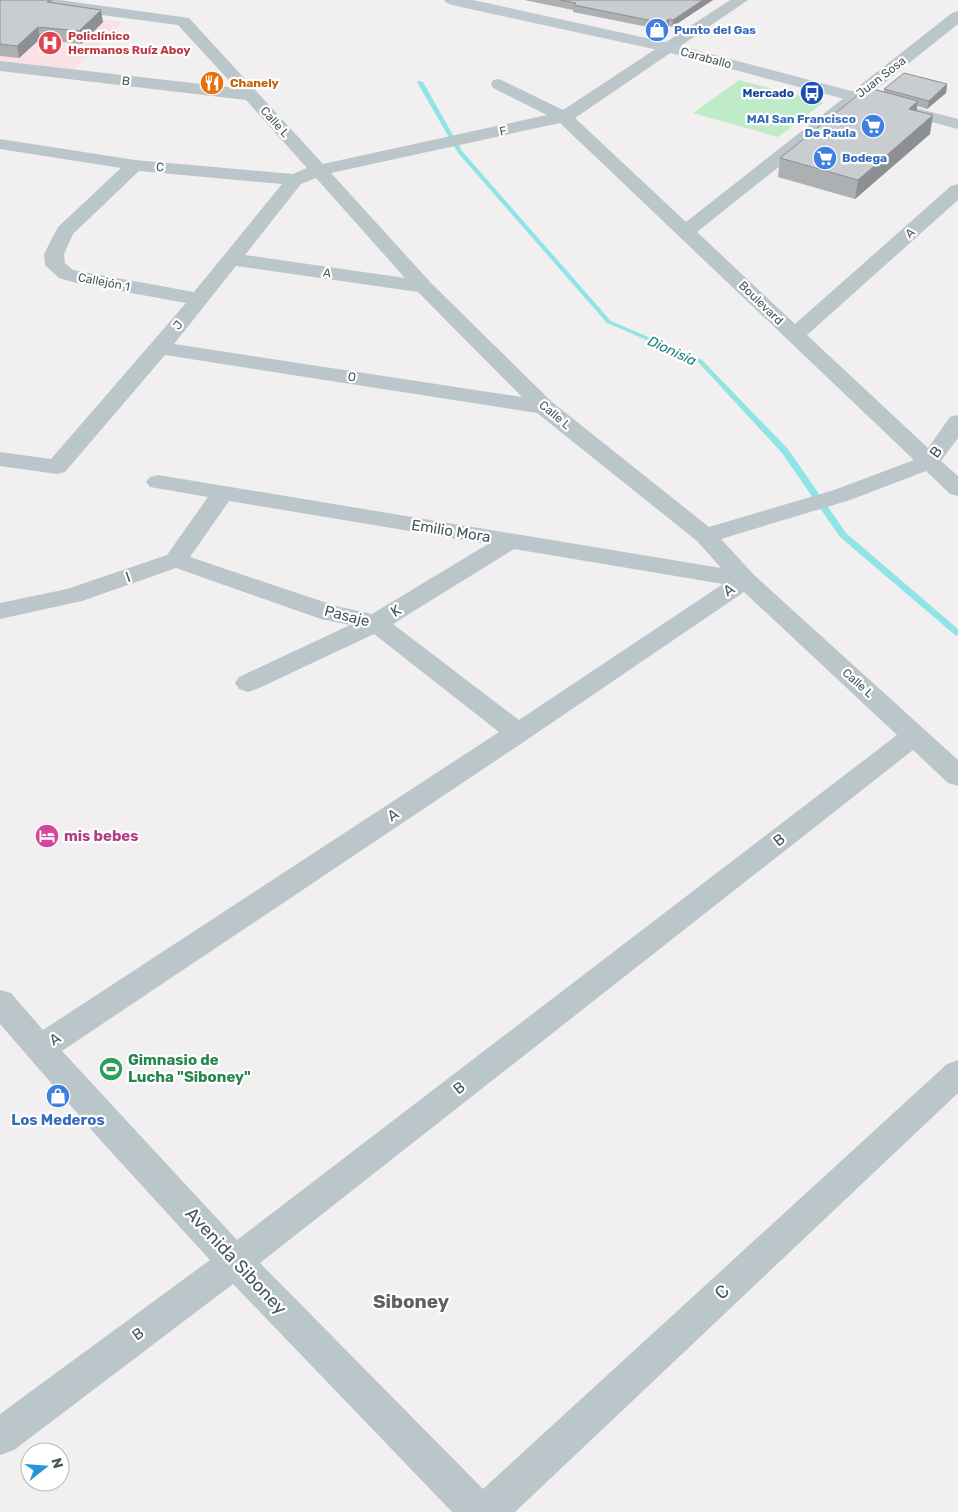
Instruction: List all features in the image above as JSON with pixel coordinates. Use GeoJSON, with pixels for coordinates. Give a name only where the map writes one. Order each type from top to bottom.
{"type":"FeatureCollection","features":[{"type":"Feature","properties":{"kind":"street","name":"Calle L"},"geometry":{"type":"LineString","coordinates":[[25,0],[183,21],[424,287],[544,407],[705,536],[745,580],[958,776]]}},
{"type":"Feature","properties":{"kind":"street","name":"Caraballo"},"geometry":{"type":"LineString","coordinates":[[452,0],[481,3],[670,48],[958,124]]}},
{"type":"Feature","properties":{"kind":"street","name":"F"},"geometry":{"type":"LineString","coordinates":[[319,170],[564,118],[740,0]]}},
{"type":"Feature","properties":{"kind":"street","name":"Juan Sosa"},"geometry":{"type":"LineString","coordinates":[[686,231],[958,16]]}},
{"type":"Feature","properties":{"kind":"street","name":"B"},"geometry":{"type":"LineString","coordinates":[[0,66],[251,95]]}},
{"type":"Feature","properties":{"kind":"street","name":"Boulevard"},"geometry":{"type":"LineString","coordinates":[[499,84],[564,118],[958,489]]}},
{"type":"Feature","properties":{"kind":"street","name":"C"},"geometry":{"type":"LineString","coordinates":[[0,144],[135,165],[295,180],[319,170]]}},
{"type":"Feature","properties":{"kind":"street","name":"Callejón 1"},"geometry":{"type":"LineString","coordinates":[[135,165],[65,231],[54,254],[54,265],[66,274],[83,279],[198,299]]}},
{"type":"Feature","properties":{"kind":"street","name":"J"},"geometry":{"type":"LineString","coordinates":[[0,459],[57,467],[160,348],[295,180]]}},
{"type":"Feature","properties":{"kind":"street","name":"A"},"geometry":{"type":"LineString","coordinates":[[794,335],[958,190]]}},
{"type":"Feature","properties":{"kind":"street","name":"A"},"geometry":{"type":"LineString","coordinates":[[231,258],[424,287]]}},
{"type":"Feature","properties":{"kind":"street","name":"O"},"geometry":{"type":"LineString","coordinates":[[160,348],[544,407]]}},
{"type":"Feature","properties":{"kind":"street","name":"B"},"geometry":{"type":"LineString","coordinates":[[705,536],[842,495],[929,462],[958,422]]}},
{"type":"Feature","properties":{"kind":"street","name":"Emilio Mora"},"geometry":{"type":"LineString","coordinates":[[158,482],[745,580]]}},
{"type":"Feature","properties":{"kind":"street"},"geometry":{"type":"LineString","coordinates":[[176,560],[223,493]]}},
{"type":"Feature","properties":{"kind":"street","name":"K"},"geometry":{"type":"LineString","coordinates":[[248,683],[376,623],[510,541]]}},
{"type":"Feature","properties":{"kind":"street","name":"I"},"geometry":{"type":"LineString","coordinates":[[0,611],[73,596],[176,560]]}},
{"type":"Feature","properties":{"kind":"street","name":"Pasaje"},"geometry":{"type":"LineString","coordinates":[[176,560],[330,613],[376,623],[518,733]]}},
{"type":"Feature","properties":{"kind":"street","name":"A"},"geometry":{"type":"LineString","coordinates":[[40,1049],[518,733],[745,580]]}},
{"type":"Feature","properties":{"kind":"street","name":"B"},"geometry":{"type":"LineString","coordinates":[[0,1437],[235,1262],[915,735]]}},
{"type":"Feature","properties":{"kind":"street","name":"Avenida Siboney"},"geometry":{"type":"LineString","coordinates":[[0,1002],[40,1049],[235,1262],[479,1512]]}},
{"type":"Feature","properties":{"kind":"street","name":"C"},"geometry":{"type":"LineString","coordinates":[[487,1512],[958,1073]]}},
{"type":"Feature","properties":{"kind":"shaded area","name":"Policlínico Hermanos Ruíz Aboy"},"geometry":{"type":"Polygon","coordinates":[[[0,7],[122,22],[71,72],[0,64],[0,7]]]}},
{"type":"Feature","properties":{"kind":"green space"},"geometry":{"type":"Polygon","coordinates":[[[739,80],[824,102],[778,137],[693,113],[739,80]]]}},
{"type":"Feature","properties":{"kind":"building"},"geometry":{"type":"Polygon","coordinates":[[[0,0],[50,0],[47,2],[101,10],[79,31],[38,27],[17,46],[0,44],[0,0]]]}},
{"type":"Feature","properties":{"kind":"building"},"geometry":{"type":"Polygon","coordinates":[[[560,0],[703,0],[673,20],[669,19],[663,23],[574,5],[576,3],[560,0]]]}},
{"type":"Feature","properties":{"kind":"building"},"geometry":{"type":"Polygon","coordinates":[[[904,73],[947,84],[929,101],[884,89],[904,73]]]}},
{"type":"Feature","properties":{"kind":"building"},"geometry":{"type":"Polygon","coordinates":[[[873,89],[918,101],[909,109],[933,115],[858,180],[780,158],[858,95],[863,97],[873,89]]]}},
{"type":"Feature","properties":{"kind":"waterway","name":"Dionisia"},"geometry":{"type":"LineString","coordinates":[[420,82],[460,152],[609,322],[700,361],[785,451],[843,535],[958,633]]}},
{"type":"Feature","properties":{"kind":"place","name":"Punto del Gas"},"geometry":{"type":"Point","coordinates":[657,30]}},
{"type":"Feature","properties":{"kind":"place","name":"Policlínico Hermanos Ruíz Aboy"},"geometry":{"type":"Point","coordinates":[50,43]}},
{"type":"Feature","properties":{"kind":"place","name":"Chanely"},"geometry":{"type":"Point","coordinates":[212,83]}},
{"type":"Feature","properties":{"kind":"place","name":"Mercado"},"geometry":{"type":"Point","coordinates":[812,93]}},
{"type":"Feature","properties":{"kind":"place","name":"MAI San Francisco De Paula"},"geometry":{"type":"Point","coordinates":[873,126]}},
{"type":"Feature","properties":{"kind":"place","name":"Bodega"},"geometry":{"type":"Point","coordinates":[825,158]}},
{"type":"Feature","properties":{"kind":"place","name":"mis bebes"},"geometry":{"type":"Point","coordinates":[47,836]}},
{"type":"Feature","properties":{"kind":"place","name":"Gimnasio de Lucha \"Siboney\""},"geometry":{"type":"Point","coordinates":[111,1069]}},
{"type":"Feature","properties":{"kind":"place","name":"Los Mederos"},"geometry":{"type":"Point","coordinates":[58,1096]}},
{"type":"Feature","properties":{"kind":"district","name":"Siboney"},"geometry":{"type":"Point","coordinates":[411,1301]}}]}
